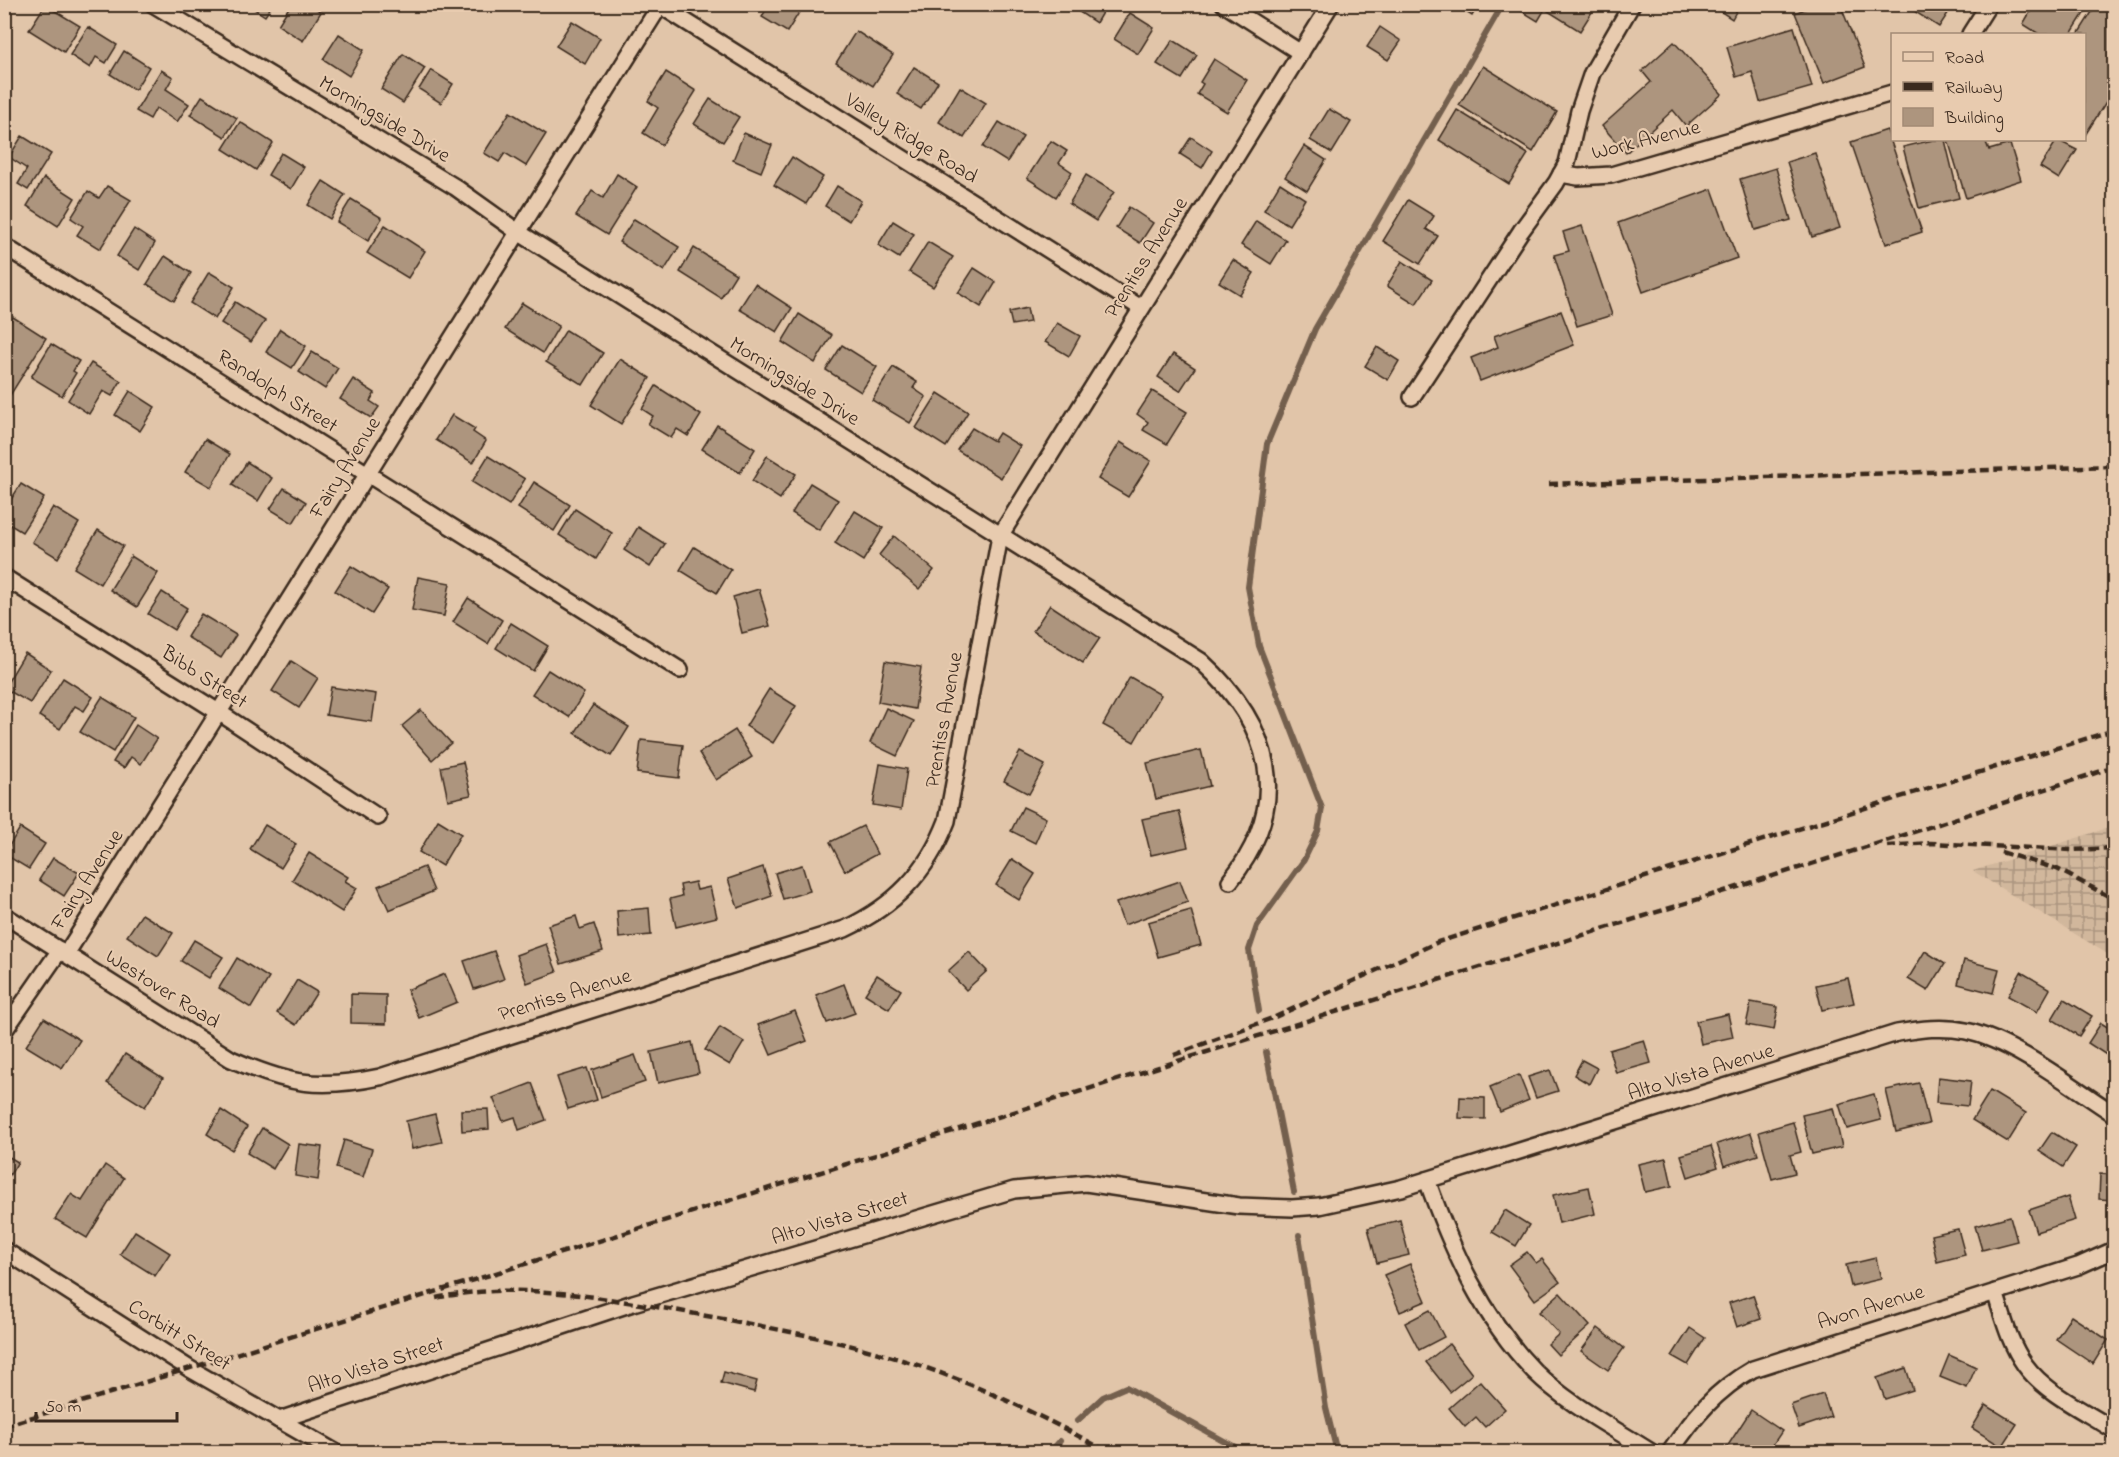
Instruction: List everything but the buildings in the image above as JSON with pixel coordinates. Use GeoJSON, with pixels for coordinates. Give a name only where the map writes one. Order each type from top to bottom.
{"type":"FeatureCollection","features":[{"type":"Feature","properties":{"kind":"street","name":"Morningside Drive"},"geometry":{"type":"LineString","coordinates":[[153,4],[455,187],[518,232],[1201,661],[1226,683],[1243,708],[1265,759],[1268,783],[1266,809],[1259,836],[1247,860],[1230,881]]}},
{"type":"Feature","properties":{"kind":"street"},"geometry":{"type":"LineString","coordinates":[[1224,4],[1301,53]]}},
{"type":"Feature","properties":{"kind":"street","name":"Prentiss Avenue"},"geometry":{"type":"LineString","coordinates":[[305,1084],[339,1084],[380,1077],[845,929],[884,907],[917,877],[929,860],[947,822],[1000,536],[1331,4]]}},
{"type":"Feature","properties":{"kind":"street"},"geometry":{"type":"LineString","coordinates":[[1412,396],[1562,174],[1567,164],[1578,111],[1592,73],[1632,4]]}},
{"type":"Feature","properties":{"kind":"street"},"geometry":{"type":"LineString","coordinates":[[1971,33],[1989,4]]}},
{"type":"Feature","properties":{"kind":"street","name":"Fairy Avenue"},"geometry":{"type":"LineString","coordinates":[[4,1031],[63,952],[220,713],[660,5]]}},
{"type":"Feature","properties":{"kind":"street","name":"Valley Ridge Road"},"geometry":{"type":"LineString","coordinates":[[660,5],[1141,308]]}},
{"type":"Feature","properties":{"kind":"street","name":"Work Avenue"},"geometry":{"type":"LineString","coordinates":[[1562,174],[1578,177],[1611,176],[1891,94]]}},
{"type":"Feature","properties":{"kind":"street","name":"Randolph Street"},"geometry":{"type":"LineString","coordinates":[[4,246],[680,670]]}},
{"type":"Feature","properties":{"kind":"street","name":"Bibb Street"},"geometry":{"type":"LineString","coordinates":[[4,577],[220,713],[378,817]]}},
{"type":"Feature","properties":{"kind":"street","name":"Westover Road"},"geometry":{"type":"LineString","coordinates":[[4,915],[231,1059],[264,1073],[305,1084]]}},
{"type":"Feature","properties":{"kind":"street","name":"Alto Vista Avenue"},"geometry":{"type":"LineString","coordinates":[[1427,1180],[1897,1033],[1922,1028],[1947,1028],[1989,1038],[2115,1114]]}},
{"type":"Feature","properties":{"kind":"street"},"geometry":{"type":"LineString","coordinates":[[1427,1180],[1473,1288],[1498,1329],[1535,1371],[1569,1400],[1651,1452]]}},
{"type":"Feature","properties":{"kind":"street","name":"Alto Vista Street"},"geometry":{"type":"LineString","coordinates":[[279,1419],[633,1303],[1014,1190],[1086,1183],[1239,1206],[1292,1208],[1319,1206],[1427,1180]]}},
{"type":"Feature","properties":{"kind":"street","name":"Corbitt Street"},"geometry":{"type":"LineString","coordinates":[[4,1250],[190,1369],[334,1452]]}},
{"type":"Feature","properties":{"kind":"street","name":"Avon Avenue"},"geometry":{"type":"LineString","coordinates":[[1670,1452],[1692,1419],[1714,1395],[1753,1369],[2078,1266],[2115,1250]]}},
{"type":"Feature","properties":{"kind":"street"},"geometry":{"type":"LineString","coordinates":[[1995,1292],[2012,1341],[2030,1371],[2048,1388],[2115,1430]]}},
{"type":"Feature","properties":{"kind":"shaded area"},"geometry":{"type":"Polygon","coordinates":[[[2114,826],[2114,958],[1973,871],[2114,826]]]}},
{"type":"Feature","properties":{"kind":"waterway"},"geometry":{"type":"LineString","coordinates":[[1259,1011],[1249,950],[1257,926],[1304,860],[1318,831],[1322,808],[1259,646],[1248,587],[1267,444],[1315,329],[1503,4]]}},
{"type":"Feature","properties":{"kind":"waterway"},"geometry":{"type":"LineString","coordinates":[[1266,1052],[1294,1192]]}},
{"type":"Feature","properties":{"kind":"waterway"},"geometry":{"type":"LineString","coordinates":[[1299,1235],[1326,1408],[1337,1452]]}},
{"type":"Feature","properties":{"kind":"waterway"},"geometry":{"type":"LineString","coordinates":[[1077,1421],[1103,1397],[1126,1387],[1244,1452]]}},
{"type":"Feature","properties":{"kind":"waterway"},"geometry":{"type":"LineString","coordinates":[[1050,1452],[1060,1441]]}},
{"type":"Feature","properties":{"kind":"railway"},"geometry":{"type":"LineString","coordinates":[[1549,484],[2114,466]]}},
{"type":"Feature","properties":{"kind":"railway"},"geometry":{"type":"LineString","coordinates":[[1174,1055],[1275,1017],[1438,942],[2114,730]]}},
{"type":"Feature","properties":{"kind":"railway"},"geometry":{"type":"LineString","coordinates":[[4,1426],[1892,839],[2114,767]]}},
{"type":"Feature","properties":{"kind":"railway"},"geometry":{"type":"LineString","coordinates":[[1887,846],[1930,843],[2072,850],[2114,848]]}},
{"type":"Feature","properties":{"kind":"railway"},"geometry":{"type":"LineString","coordinates":[[2001,852],[2057,869],[2114,899]]}},
{"type":"Feature","properties":{"kind":"railway"},"geometry":{"type":"LineString","coordinates":[[436,1298],[497,1291],[589,1296],[819,1338],[902,1360],[981,1389],[1108,1452]]}}]}
